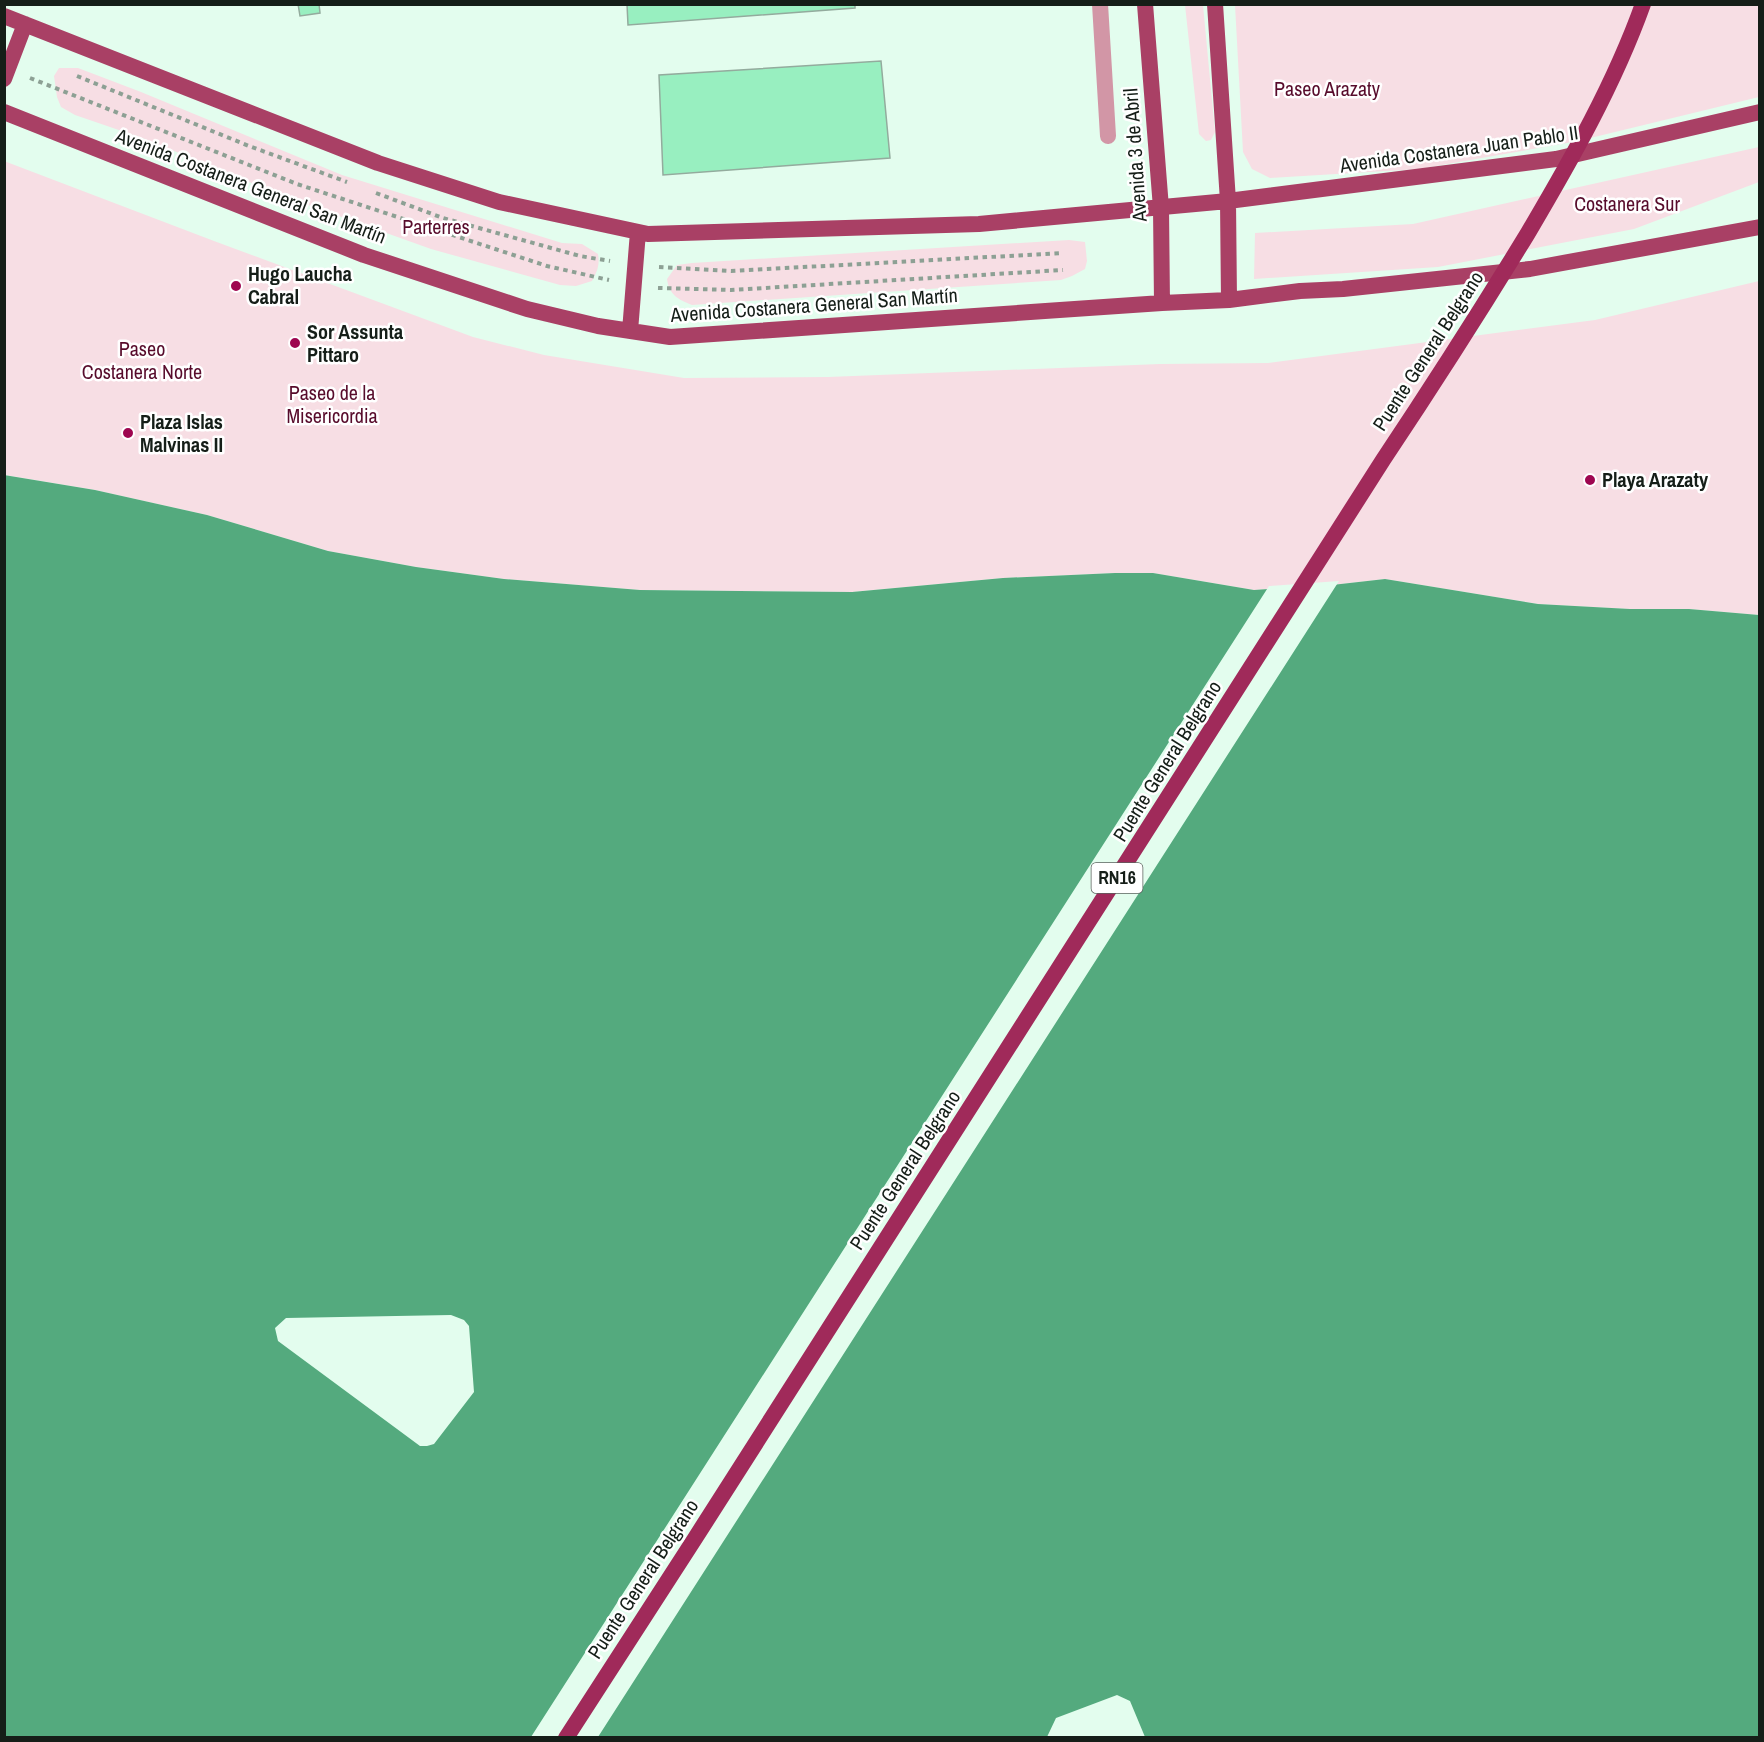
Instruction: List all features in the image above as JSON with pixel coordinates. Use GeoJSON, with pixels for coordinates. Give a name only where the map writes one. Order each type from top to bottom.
{"type":"FeatureCollection","features":[{"type":"Feature","properties":{"kind":"highway","name":"Puente General Belgrano"},"geometry":{"type":"LineString","coordinates":[[566,1737],[1495,288],[1568,165],[1611,79],[1643,4]]}},
{"type":"Feature","properties":{"kind":"main road","name":"Avenida 3 de Abril"},"geometry":{"type":"LineString","coordinates":[[1144,4],[1161,208],[1162,303]]}},
{"type":"Feature","properties":{"kind":"main road"},"geometry":{"type":"LineString","coordinates":[[1215,4],[1228,201],[1229,300]]}},
{"type":"Feature","properties":{"kind":"main road"},"geometry":{"type":"LineString","coordinates":[[4,16],[378,163],[499,202],[648,234],[979,224],[1161,208]]}},
{"type":"Feature","properties":{"kind":"main road"},"geometry":{"type":"LineString","coordinates":[[4,80],[25,24]]}},
{"type":"Feature","properties":{"kind":"main road","name":"Avenida Costanera General San Martín"},"geometry":{"type":"LineString","coordinates":[[4,112],[364,255],[527,309],[598,326],[670,337],[1162,303]]}},
{"type":"Feature","properties":{"kind":"main road","name":"Avenida Costanera Juan Pablo II"},"geometry":{"type":"LineString","coordinates":[[1161,208],[1556,159],[1760,112]]}},
{"type":"Feature","properties":{"kind":"main road"},"geometry":{"type":"LineString","coordinates":[[1162,303],[1229,300],[1530,269],[1760,227]]}},
{"type":"Feature","properties":{"kind":"main road"},"geometry":{"type":"LineString","coordinates":[[630,331],[639,232]]}},
{"type":"Feature","properties":{"kind":"street"},"geometry":{"type":"LineString","coordinates":[[1100,4],[1108,136]]}},
{"type":"Feature","properties":{"kind":"green space"},"geometry":{"type":"Polygon","coordinates":[[[1185,5],[1203,5],[1215,132],[1211,140],[1206,141],[1199,134],[1185,5]]]}},
{"type":"Feature","properties":{"kind":"green space","name":"Paseo Arazaty"},"geometry":{"type":"Polygon","coordinates":[[[1235,5],[1759,5],[1759,97],[1578,141],[1419,169],[1270,178],[1252,169],[1243,152],[1235,5]]]}},
{"type":"Feature","properties":{"kind":"green space","name":"Parterres"},"geometry":{"type":"Polygon","coordinates":[[[59,68],[78,68],[342,175],[562,243],[582,244],[598,254],[597,271],[592,281],[576,286],[560,285],[431,249],[283,196],[145,139],[75,115],[61,107],[54,76],[59,68]]]}},
{"type":"Feature","properties":{"kind":"green space","name":"Costanera Sur"},"geometry":{"type":"Polygon","coordinates":[[[1759,147],[1759,182],[1634,229],[1438,267],[1254,279],[1255,233],[1413,224],[1759,147]]]}},
{"type":"Feature","properties":{"kind":"green space","name":"Paseo Costanera Norte"},"geometry":{"type":"Polygon","coordinates":[[[4,161],[473,337],[544,355],[684,378],[828,377],[1160,364],[1268,363],[1595,320],[1759,281],[1759,615],[1689,609],[1630,609],[1538,604],[1385,579],[1254,590],[1153,573],[1003,578],[852,592],[640,590],[504,579],[416,567],[328,551],[207,515],[95,490],[5,475],[4,161]]]}},
{"type":"Feature","properties":{"kind":"green space"},"geometry":{"type":"Polygon","coordinates":[[[1069,240],[1085,242],[1087,261],[1085,269],[1061,280],[692,305],[675,296],[667,279],[677,265],[692,263],[1069,240]]]}},
{"type":"Feature","properties":{"kind":"shaded area"},"geometry":{"type":"Polygon","coordinates":[[[4,475],[95,490],[207,515],[328,551],[416,567],[504,579],[640,590],[852,592],[1003,578],[1153,573],[1254,590],[1385,579],[1538,604],[1630,609],[1689,609],[1759,615],[1759,1737],[5,1737],[4,475]]]}},
{"type":"Feature","properties":{"kind":"pier"},"geometry":{"type":"Polygon","coordinates":[[[1339,581],[598,1737],[531,1737],[1269,586],[1339,581]]]}},
{"type":"Feature","properties":{"kind":"pier"},"geometry":{"type":"Polygon","coordinates":[[[451,1315],[464,1320],[469,1326],[474,1392],[434,1444],[427,1446],[420,1446],[278,1341],[275,1328],[286,1318],[451,1315]]]}},
{"type":"Feature","properties":{"kind":"pier"},"geometry":{"type":"Polygon","coordinates":[[[1117,1695],[1130,1701],[1145,1737],[1047,1737],[1056,1718],[1117,1695]]]}},
{"type":"Feature","properties":{"kind":"building"},"geometry":{"type":"Polygon","coordinates":[[[298,4],[319,4],[320,13],[300,16],[298,4]]]}},
{"type":"Feature","properties":{"kind":"building"},"geometry":{"type":"Polygon","coordinates":[[[627,4],[855,4],[855,8],[628,25],[627,4]]]}},
{"type":"Feature","properties":{"kind":"building"},"geometry":{"type":"Polygon","coordinates":[[[881,61],[890,158],[663,175],[659,75],[881,61]]]}},
{"type":"Feature","properties":{"kind":"place","name":"Hugo Laucha Cabral"},"geometry":{"type":"Point","coordinates":[236,286]}},
{"type":"Feature","properties":{"kind":"place","name":"Sor Assunta Pittaro"},"geometry":{"type":"Point","coordinates":[295,343]}},
{"type":"Feature","properties":{"kind":"place","name":"Plaza Islas Malvinas II"},"geometry":{"type":"Point","coordinates":[128,433]}},
{"type":"Feature","properties":{"kind":"place","name":"Playa Arazaty"},"geometry":{"type":"Point","coordinates":[1590,480]}},
{"type":"Feature","properties":{"kind":"park label","name":"Paseo de la Misericordia"},"geometry":{"type":"Point","coordinates":[332,404]}}]}
